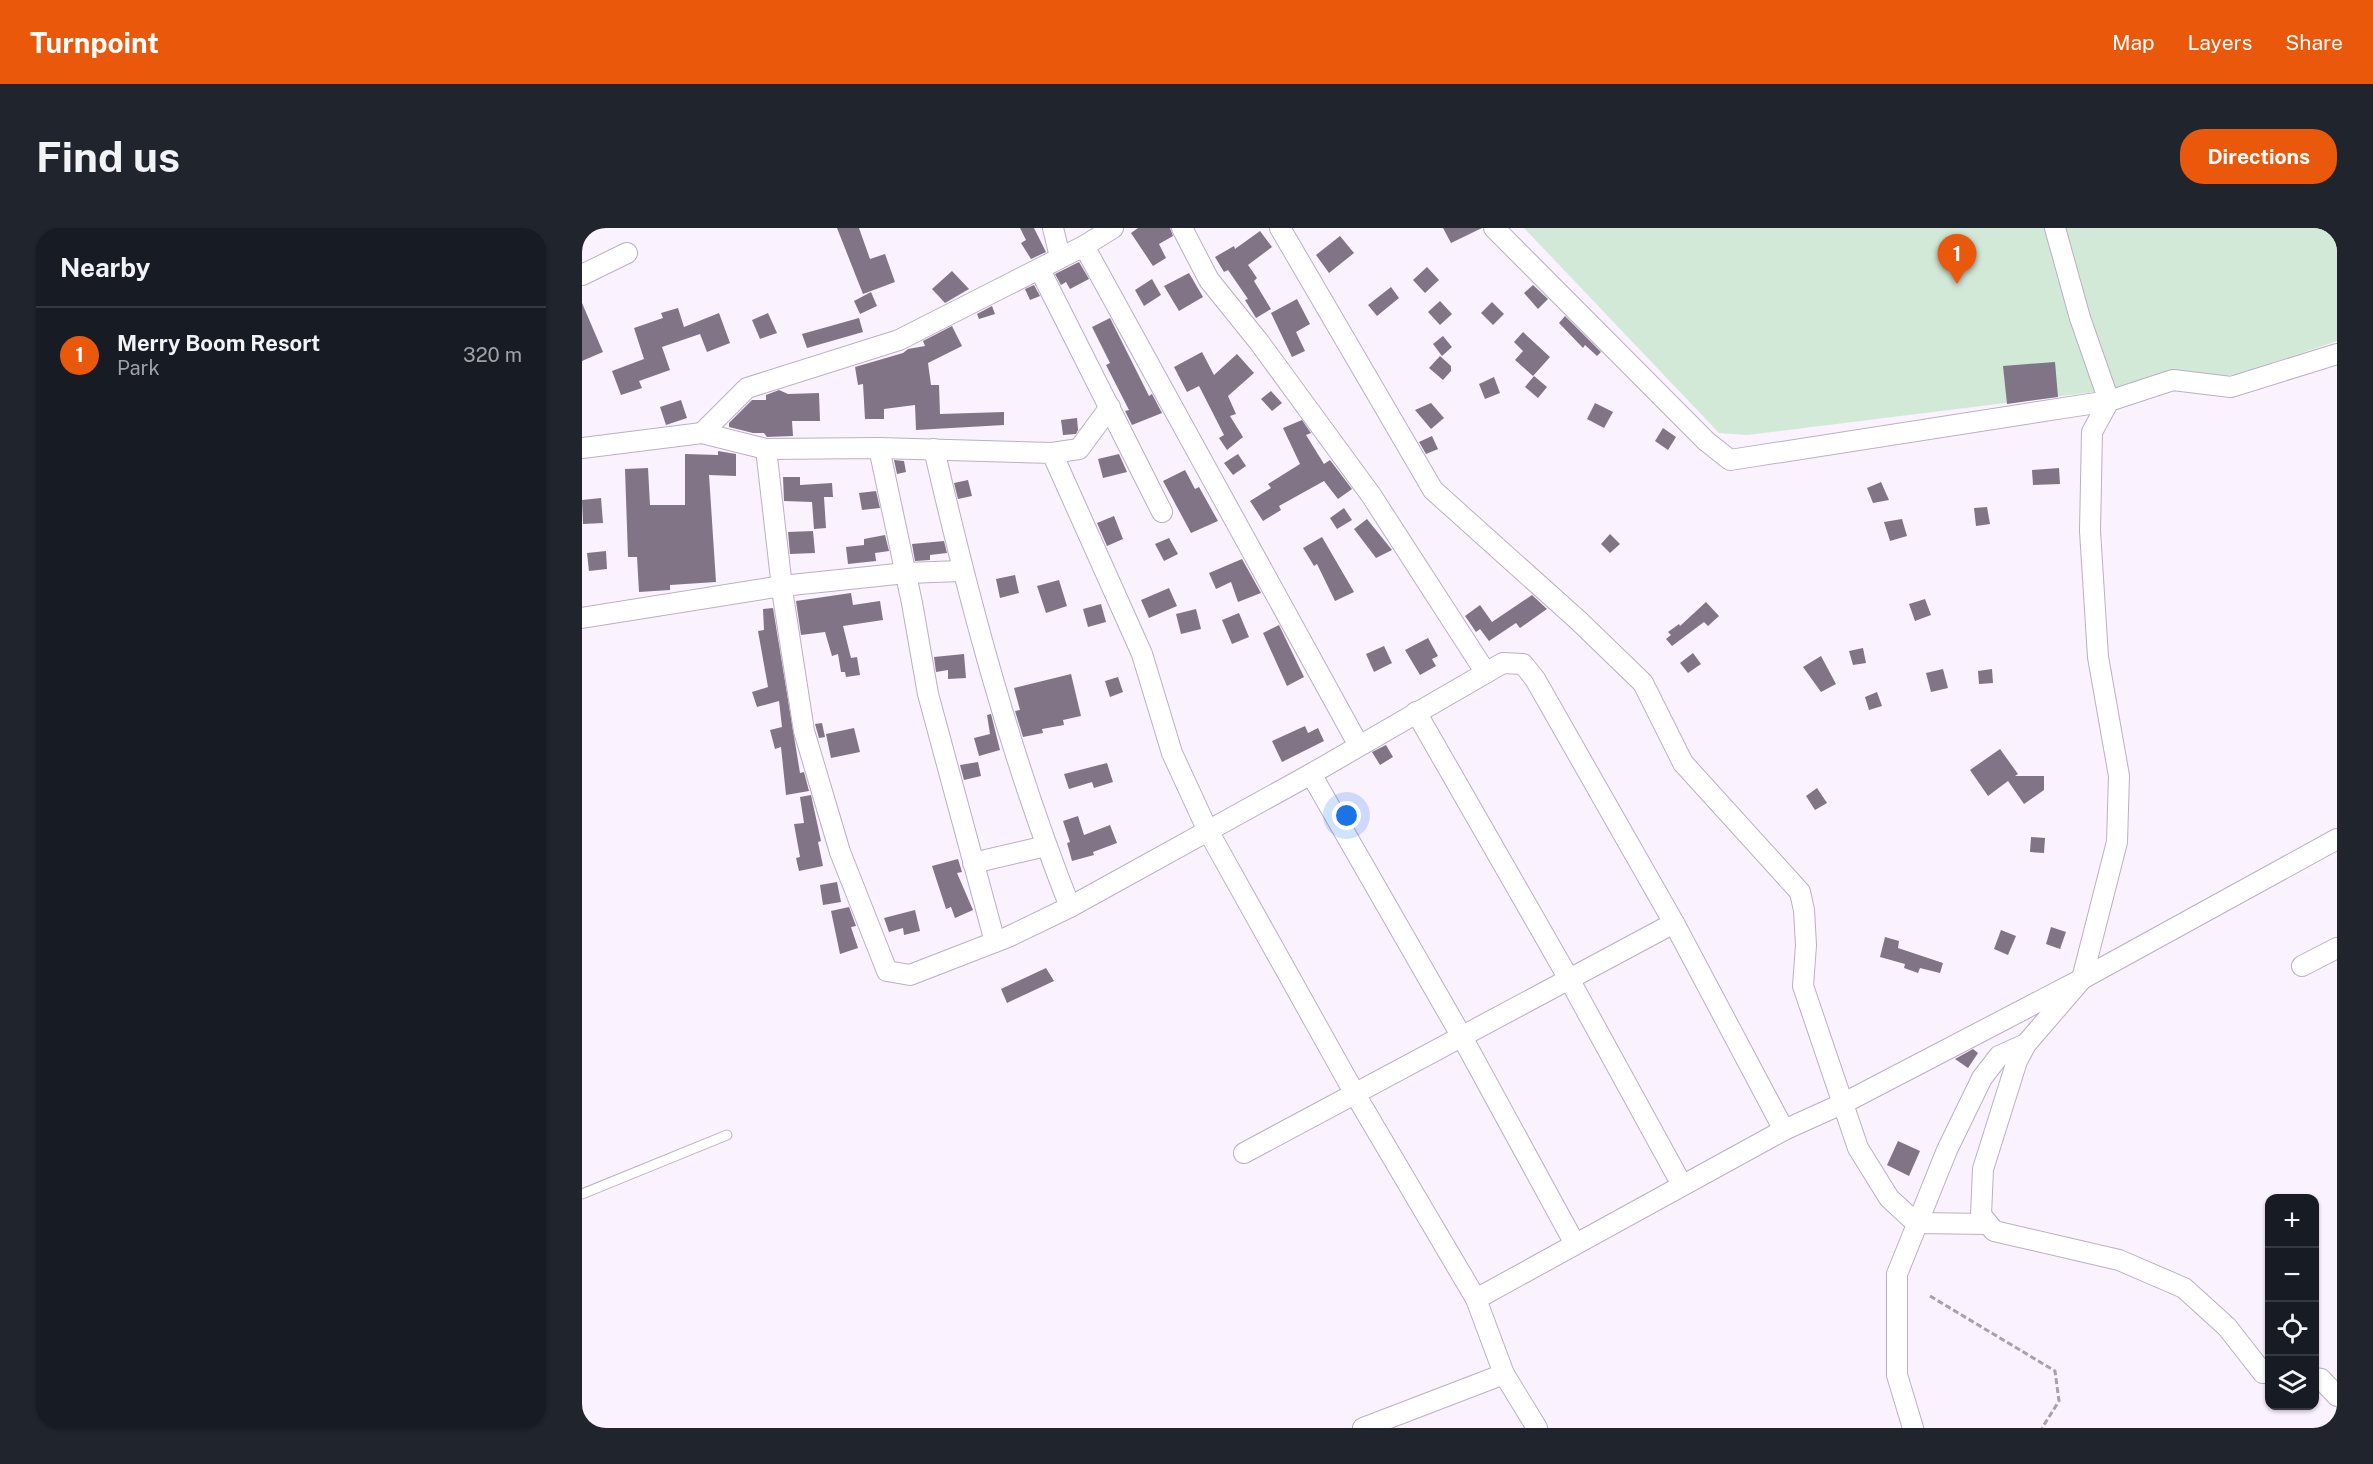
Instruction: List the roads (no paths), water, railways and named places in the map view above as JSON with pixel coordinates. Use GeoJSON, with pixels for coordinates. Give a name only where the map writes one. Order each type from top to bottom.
{"type":"FeatureCollection","features":[{"type":"Feature","properties":{"kind":"street"},"geometry":{"type":"LineString","coordinates":[[1053,228],[1060,258]]}},
{"type":"Feature","properties":{"kind":"street"},"geometry":{"type":"LineString","coordinates":[[702,434],[747,388],[899,340],[1040,270],[1113,228]]}},
{"type":"Feature","properties":{"kind":"street"},"geometry":{"type":"LineString","coordinates":[[1182,228],[1209,280],[1286,378],[1371,495],[1486,673]]}},
{"type":"Feature","properties":{"kind":"street"},"geometry":{"type":"LineString","coordinates":[[1280,228],[1433,490],[1579,621],[1643,682],[1683,764],[1800,892],[1804,910],[1806,945],[1803,986],[1858,1148],[1889,1198],[1916,1223],[1988,1224]]}},
{"type":"Feature","properties":{"kind":"street"},"geometry":{"type":"LineString","coordinates":[[1494,228],[1706,441],[1730,460],[2109,401],[2173,380],[2231,387],[2337,354]]}},
{"type":"Feature","properties":{"kind":"street"},"geometry":{"type":"LineString","coordinates":[[2055,228],[2080,318],[2109,401],[2092,432],[2090,531],[2098,657],[2119,776],[2117,842],[2082,979],[2026,1044],[2017,1061],[1983,1168],[1981,1215],[1994,1231],[2119,1260],[2184,1288],[2227,1327],[2265,1373]]}},
{"type":"Feature","properties":{"kind":"street"},"geometry":{"type":"LineString","coordinates":[[1084,246],[1358,744]]}},
{"type":"Feature","properties":{"kind":"street"},"geometry":{"type":"LineString","coordinates":[[582,275],[627,253]]}},
{"type":"Feature","properties":{"kind":"street"},"geometry":{"type":"LineString","coordinates":[[1040,270],[1162,512]]}},
{"type":"Feature","properties":{"kind":"street"},"geometry":{"type":"LineString","coordinates":[[582,448],[702,434],[766,448],[879,448],[1052,453],[1078,449],[1110,407]]}},
{"type":"Feature","properties":{"kind":"street"},"geometry":{"type":"LineString","coordinates":[[766,448],[782,586],[804,731],[840,852],[887,971],[910,975],[995,942],[1070,906],[1311,774],[1358,744],[1503,663],[1523,664],[1535,679],[1674,923],[1784,1130]]}},
{"type":"Feature","properties":{"kind":"street"},"geometry":{"type":"LineString","coordinates":[[879,448],[906,573],[928,694],[995,942]]}},
{"type":"Feature","properties":{"kind":"street"},"geometry":{"type":"LineString","coordinates":[[934,450],[962,571],[991,679],[1046,846],[1070,906]]}},
{"type":"Feature","properties":{"kind":"street"},"geometry":{"type":"LineString","coordinates":[[1052,453],[1142,654],[1172,753],[1207,829],[1355,1094],[1476,1299],[1504,1374],[1537,1428]]}},
{"type":"Feature","properties":{"kind":"street"},"geometry":{"type":"LineString","coordinates":[[582,618],[782,586],[906,573],[962,571]]}},
{"type":"Feature","properties":{"kind":"street"},"geometry":{"type":"LineString","coordinates":[[1416,712],[1569,979],[1682,1185]]}},
{"type":"Feature","properties":{"kind":"street"},"geometry":{"type":"LineString","coordinates":[[1311,774],[1462,1037],[1575,1244]]}},
{"type":"Feature","properties":{"kind":"street"},"geometry":{"type":"LineString","coordinates":[[1476,1299],[1784,1130],[1844,1103],[2082,979],[2337,839]]}},
{"type":"Feature","properties":{"kind":"street"},"geometry":{"type":"LineString","coordinates":[[973,863],[1046,846]]}},
{"type":"Feature","properties":{"kind":"street"},"geometry":{"type":"LineString","coordinates":[[1244,1153],[1674,923]]}},
{"type":"Feature","properties":{"kind":"street"},"geometry":{"type":"LineString","coordinates":[[2302,966],[2337,948]]}},
{"type":"Feature","properties":{"kind":"street"},"geometry":{"type":"LineString","coordinates":[[1913,1428],[1897,1375],[1895,1312],[1897,1274],[1947,1150],[1982,1078],[1999,1056],[2026,1044]]}},
{"type":"Feature","properties":{"kind":"street"},"geometry":{"type":"LineString","coordinates":[[1362,1428],[1504,1374]]}},
{"type":"Feature","properties":{"kind":"street"},"geometry":{"type":"LineString","coordinates":[[2319,1379],[2337,1396]]}},
{"type":"Feature","properties":{"kind":"lane"},"geometry":{"type":"LineString","coordinates":[[582,1194],[727,1135]]}},
{"type":"Feature","properties":{"kind":"place","name":"Merry Boom Resort"},"geometry":{"type":"Point","coordinates":[1957,284]}}]}
